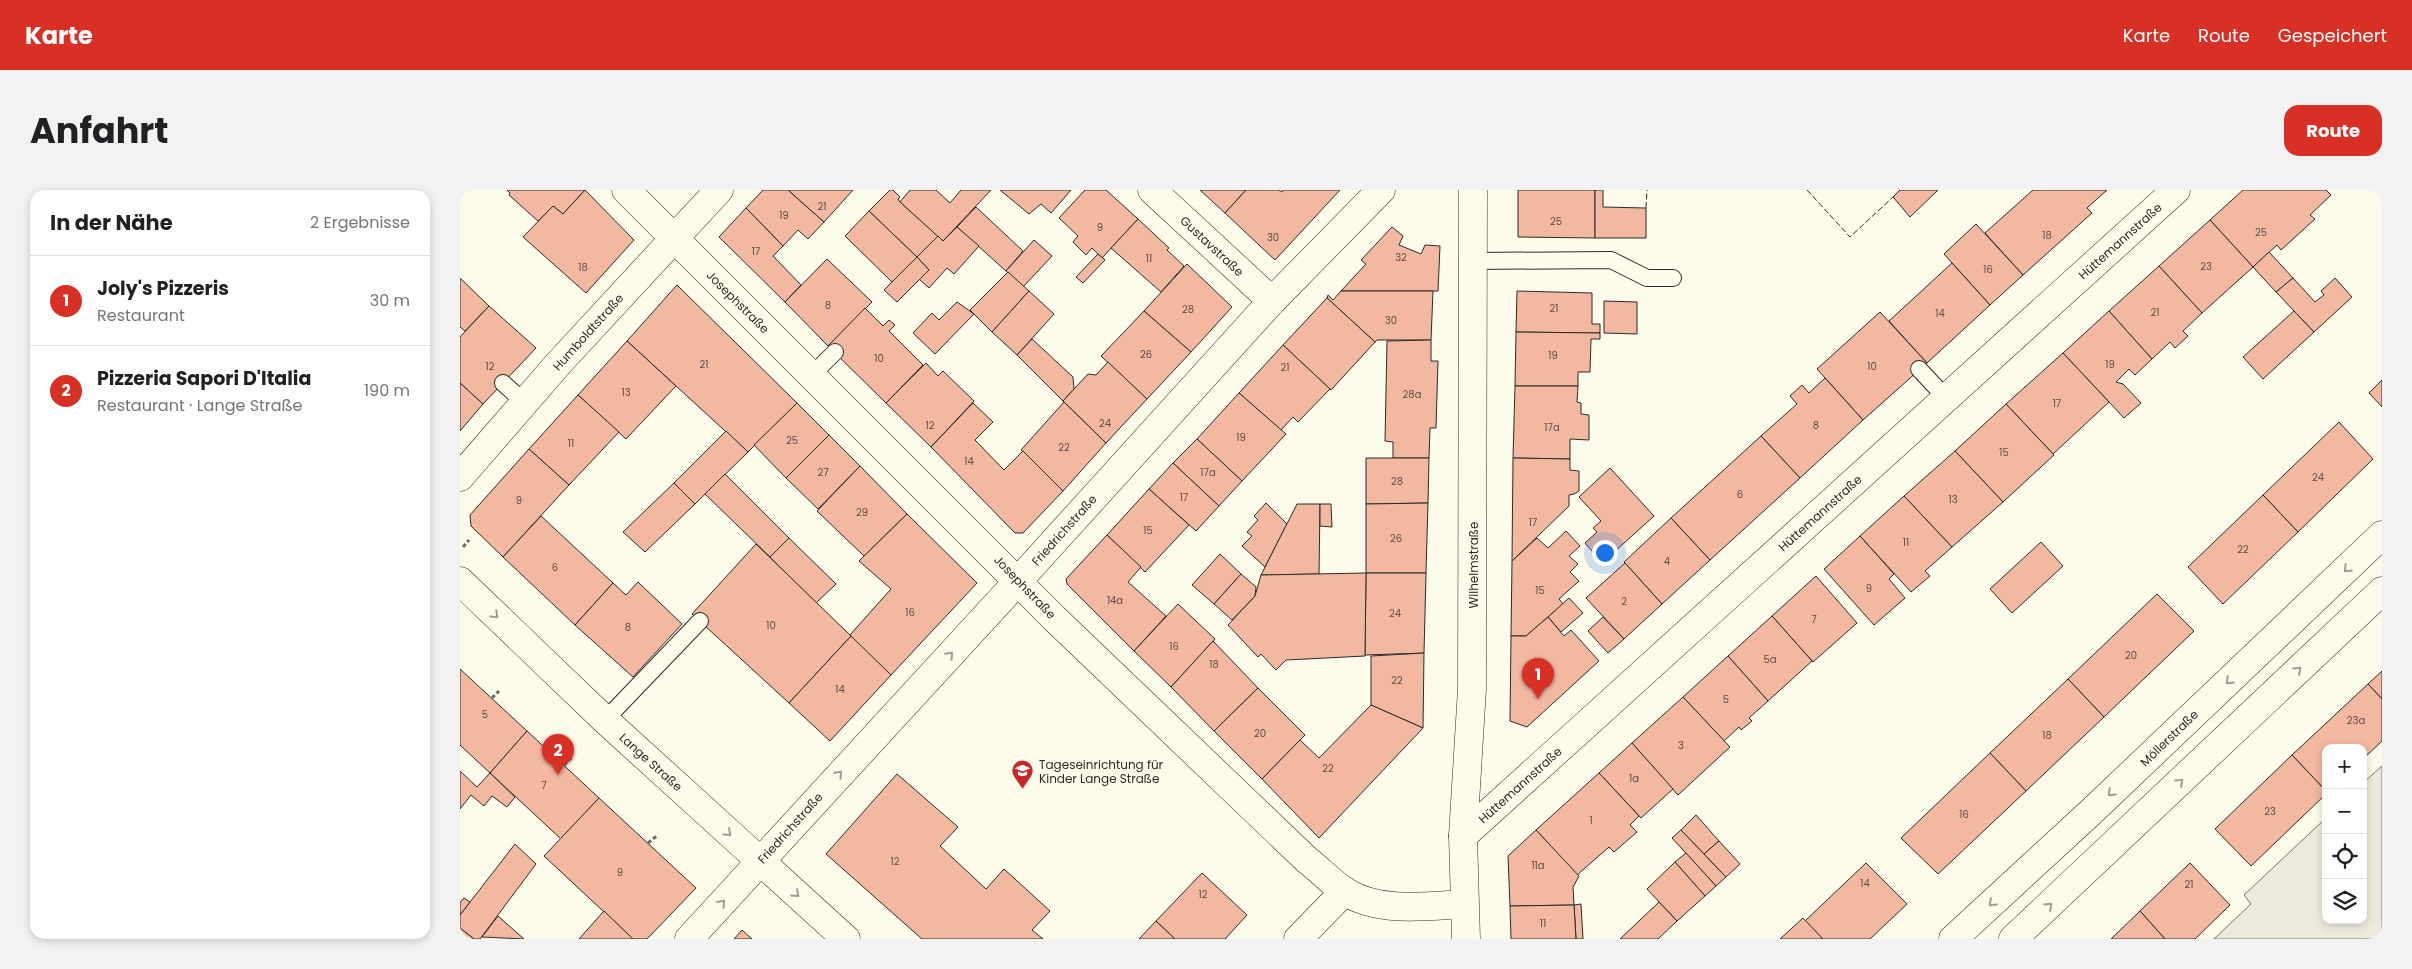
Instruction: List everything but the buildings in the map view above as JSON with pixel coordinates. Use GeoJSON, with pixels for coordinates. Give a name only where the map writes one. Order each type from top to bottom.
{"type":"FeatureCollection","features":[{"type":"Feature","properties":{"kind":"street","name":"Josephstraße"},"geometry":{"type":"LineString","coordinates":[[626,190],[1019,580],[1054,618],[1286,840],[1345,892],[1379,904],[1430,906],[1464,904]]}},
{"type":"Feature","properties":{"kind":"street","name":"Humboldtstraße"},"geometry":{"type":"LineString","coordinates":[[460,477],[719,190]]}},
{"type":"Feature","properties":{"kind":"street","name":"Gustavstraße"},"geometry":{"type":"LineString","coordinates":[[1152,190],[1272,301]]}},
{"type":"Feature","properties":{"kind":"street","name":"Friedrichstraße"},"geometry":{"type":"LineString","coordinates":[[689,939],[1272,301],[1381,190]]}},
{"type":"Feature","properties":{"kind":"street","name":"Wilhelmstraße"},"geometry":{"type":"LineString","coordinates":[[1466,939],[1463,836],[1472,689],[1473,190]]}},
{"type":"Feature","properties":{"kind":"street","name":"Hüttemannstraße"},"geometry":{"type":"LineString","coordinates":[[1463,836],[2176,190]]}},
{"type":"Feature","properties":{"kind":"street","name":"Möllerstraße"},"geometry":{"type":"LineString","coordinates":[[1953,939],[2091,812],[2382,536]]}},
{"type":"Feature","properties":{"kind":"street","name":"Lange Straße"},"geometry":{"type":"LineString","coordinates":[[460,581],[605,720],[846,939]]}},
{"type":"Feature","properties":{"kind":"street"},"geometry":{"type":"LineString","coordinates":[[2014,939],[2382,591]]}},
{"type":"Feature","properties":{"kind":"street"},"geometry":{"type":"LineString","coordinates":[[1298,939],[1345,892]]}},
{"type":"Feature","properties":{"kind":"lane"},"geometry":{"type":"LineString","coordinates":[[1473,261],[1611,260],[1647,278],[1673,278]]}},
{"type":"Feature","properties":{"kind":"lane"},"geometry":{"type":"LineString","coordinates":[[812,375],[835,352]]}},
{"type":"Feature","properties":{"kind":"lane"},"geometry":{"type":"LineString","coordinates":[[1919,369],[1946,398]]}},
{"type":"Feature","properties":{"kind":"lane"},"geometry":{"type":"LineString","coordinates":[[502,383],[525,403]]}},
{"type":"Feature","properties":{"kind":"lane"},"geometry":{"type":"LineString","coordinates":[[605,720],[700,621]]}},
{"type":"Feature","properties":{"kind":"path"},"geometry":{"type":"LineString","coordinates":[[460,550],[469,540]]}},
{"type":"Feature","properties":{"kind":"path"},"geometry":{"type":"LineString","coordinates":[[492,698],[499,691]]}},
{"type":"Feature","properties":{"kind":"path"},"geometry":{"type":"LineString","coordinates":[[564,765],[572,757]]}},
{"type":"Feature","properties":{"kind":"path"},"geometry":{"type":"LineString","coordinates":[[648,844],[658,835]]}},
{"type":"Feature","properties":{"kind":"shaded area"},"geometry":{"type":"Polygon","coordinates":[[[2382,766],[2382,939],[2214,939],[2251,904],[2244,895],[2322,822],[2322,924],[2367,924],[2367,779],[2382,766]]]}},
{"type":"Feature","properties":{"kind":"fence"},"geometry":{"type":"LineString","coordinates":[[1646,208],[1647,190]]}},
{"type":"Feature","properties":{"kind":"fence"},"geometry":{"type":"LineString","coordinates":[[1807,190],[1850,237],[1893,197]]}},
{"type":"Feature","properties":{"kind":"place","name":"Joly's Pizzeris"},"geometry":{"type":"Point","coordinates":[1538,699]}},
{"type":"Feature","properties":{"kind":"place","name":"Pizzeria Sapori D'Italia"},"geometry":{"type":"Point","coordinates":[558,775]}},
{"type":"Feature","properties":{"kind":"place","name":"Tageseinrichtung für Kinder Lange Straße"},"geometry":{"type":"Point","coordinates":[1023,790]}}]}
